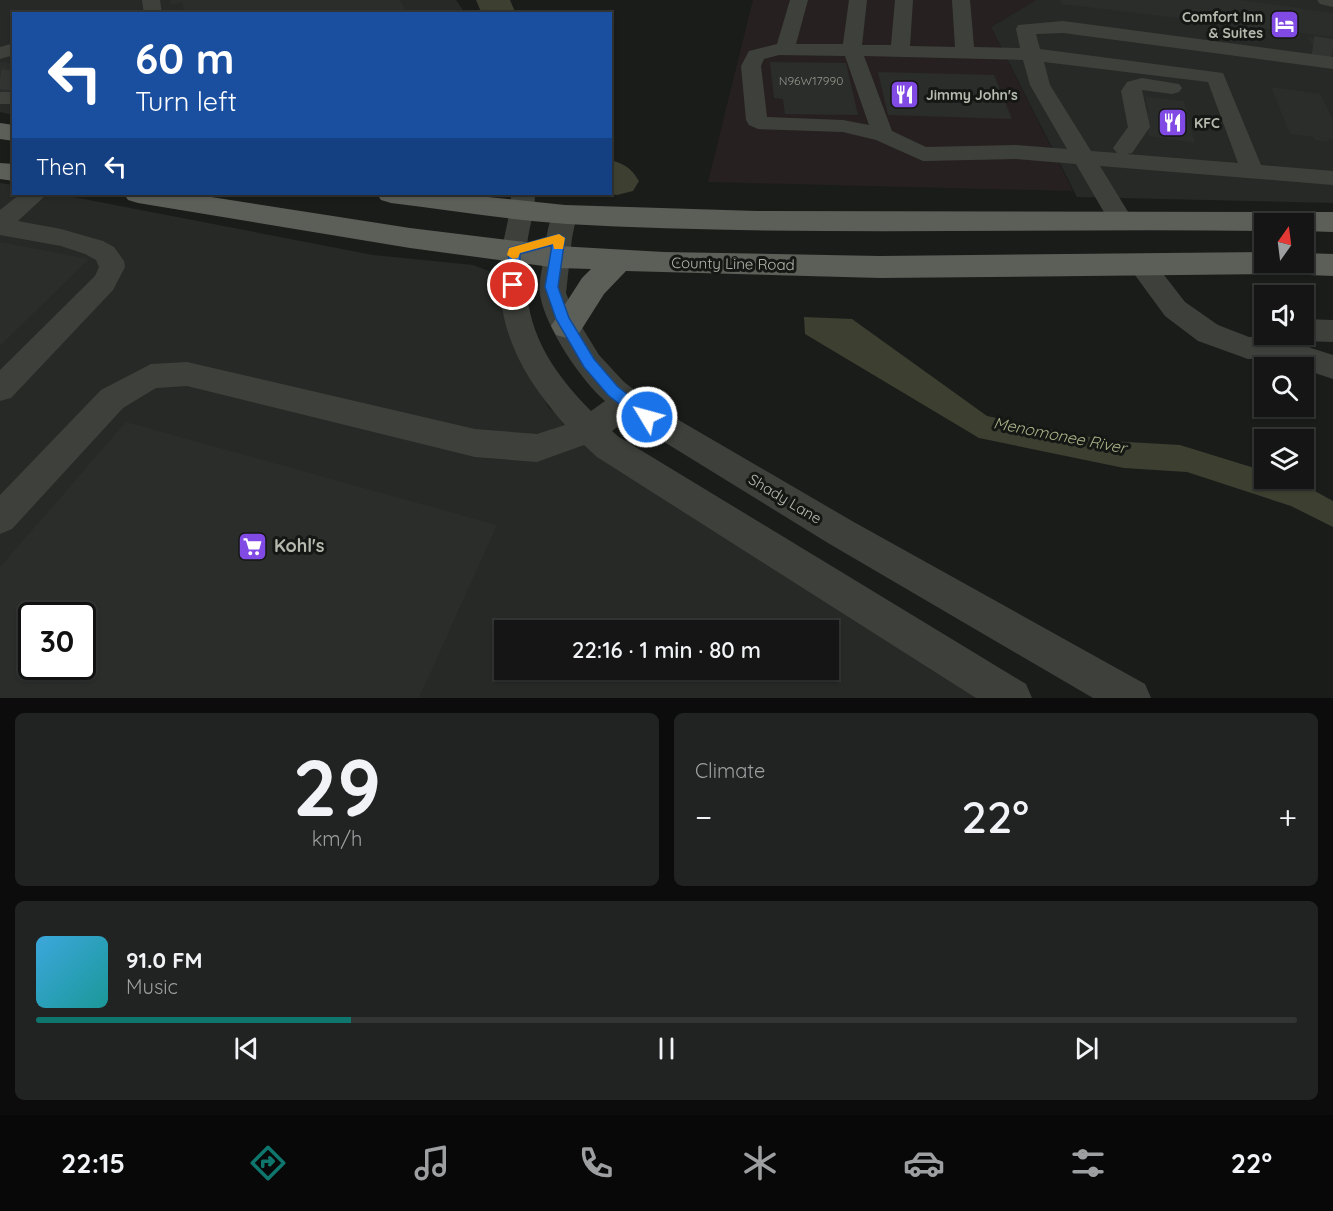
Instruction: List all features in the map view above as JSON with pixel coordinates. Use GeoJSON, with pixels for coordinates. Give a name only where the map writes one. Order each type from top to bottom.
{"type":"FeatureCollection","features":[{"type":"Feature","properties":{"kind":"main road","name":"County Line Road"},"geometry":{"type":"LineString","coordinates":[[144,195],[410,238],[513,251],[560,236]]}},
{"type":"Feature","properties":{"kind":"main road","name":"County Line Road"},"geometry":{"type":"LineString","coordinates":[[408,195],[523,202],[560,236],[619,260],[791,265],[1254,263]]}},
{"type":"Feature","properties":{"kind":"main road"},"geometry":{"type":"LineString","coordinates":[[560,236],[780,242],[924,222],[1121,220],[1333,222]]}},
{"type":"Feature","properties":{"kind":"main road"},"geometry":{"type":"LineString","coordinates":[[1121,220],[1144,264],[1155,252],[1167,244],[1186,239],[1254,239]]}},
{"type":"Feature","properties":{"kind":"main road"},"geometry":{"type":"LineString","coordinates":[[791,265],[942,245],[1101,241],[1120,234],[1121,220]]}},
{"type":"Feature","properties":{"kind":"main road"},"geometry":{"type":"LineString","coordinates":[[1314,235],[1333,232]]}},
{"type":"Feature","properties":{"kind":"main road"},"geometry":{"type":"LineString","coordinates":[[1314,260],[1333,258]]}},
{"type":"Feature","properties":{"kind":"main road"},"geometry":{"type":"LineString","coordinates":[[567,326],[593,286],[619,260]]}},
{"type":"Feature","properties":{"kind":"main road","name":"County Line Road"},"geometry":{"type":"LineString","coordinates":[[1314,264],[1333,265]]}},
{"type":"Feature","properties":{"kind":"street"},"geometry":{"type":"LineString","coordinates":[[785,49],[799,0]]}},
{"type":"Feature","properties":{"kind":"street"},"geometry":{"type":"LineString","coordinates":[[858,0],[852,50],[883,135]]}},
{"type":"Feature","properties":{"kind":"street"},"geometry":{"type":"LineString","coordinates":[[900,51],[904,0]]}},
{"type":"Feature","properties":{"kind":"street"},"geometry":{"type":"LineString","coordinates":[[961,0],[965,52]]}},
{"type":"Feature","properties":{"kind":"street"},"geometry":{"type":"LineString","coordinates":[[1121,220],[1040,85],[1025,29],[1063,27],[1333,63]]}},
{"type":"Feature","properties":{"kind":"street"},"geometry":{"type":"LineString","coordinates":[[1281,56],[1291,48],[1313,46]]}},
{"type":"Feature","properties":{"kind":"street"},"geometry":{"type":"LineString","coordinates":[[1216,85],[1107,69],[1030,54],[785,49],[756,55],[751,66],[757,120],[766,124],[843,126],[883,135],[923,154],[1016,152],[1084,157],[1126,155],[1254,173],[1333,178]]}},
{"type":"Feature","properties":{"kind":"street"},"geometry":{"type":"LineString","coordinates":[[1126,155],[1139,127],[1131,91],[1134,86],[1142,84],[1204,92],[1216,85],[1234,63],[1233,50]]}},
{"type":"Feature","properties":{"kind":"street"},"geometry":{"type":"LineString","coordinates":[[1107,69],[1126,155]]}},
{"type":"Feature","properties":{"kind":"street"},"geometry":{"type":"LineString","coordinates":[[1216,85],[1254,173]]}},
{"type":"Feature","properties":{"kind":"street"},"geometry":{"type":"LineString","coordinates":[[0,225],[33,195]]}},
{"type":"Feature","properties":{"kind":"street"},"geometry":{"type":"LineString","coordinates":[[523,202],[513,251],[515,312],[527,348],[556,395],[589,430],[608,447],[1012,698]]}},
{"type":"Feature","properties":{"kind":"street"},"geometry":{"type":"LineString","coordinates":[[0,225],[83,243],[105,253],[111,261],[112,269],[105,283],[0,390]]}},
{"type":"Feature","properties":{"kind":"street","name":"Shady Lane"},"geometry":{"type":"LineString","coordinates":[[560,236],[552,287],[567,326],[589,363],[613,391],[647,417],[850,538],[1131,698]]}},
{"type":"Feature","properties":{"kind":"street"},"geometry":{"type":"LineString","coordinates":[[1144,264],[1174,309],[1208,333],[1248,348],[1260,345]]}},
{"type":"Feature","properties":{"kind":"street"},"geometry":{"type":"LineString","coordinates":[[1314,334],[1333,331]]}},
{"type":"Feature","properties":{"kind":"street"},"geometry":{"type":"LineString","coordinates":[[1298,345],[1301,357],[1333,367]]}},
{"type":"Feature","properties":{"kind":"street"},"geometry":{"type":"LineString","coordinates":[[0,518],[112,399],[151,376],[187,374],[475,443],[537,448],[589,430],[627,402]]}},
{"type":"Feature","properties":{"kind":"shaded area"},"geometry":{"type":"Polygon","coordinates":[[[0,0],[456,0],[464,12],[12,12],[12,115],[0,112],[0,0]]]}},
{"type":"Feature","properties":{"kind":"shaded area"},"geometry":{"type":"Polygon","coordinates":[[[753,0],[1036,0],[991,27],[1073,191],[708,182],[753,0]]]}},
{"type":"Feature","properties":{"kind":"shaded area"},"geometry":{"type":"Polygon","coordinates":[[[1036,0],[1316,0],[1333,4],[1333,203],[1077,197],[991,27],[1036,0]]]}},
{"type":"Feature","properties":{"kind":"shaded area"},"geometry":{"type":"Polygon","coordinates":[[[0,183],[12,185],[12,195],[63,195],[373,255],[473,265],[489,271],[498,282],[507,323],[530,375],[549,408],[646,485],[992,698],[0,698],[0,183]]]}},
{"type":"Feature","properties":{"kind":"water"},"geometry":{"type":"Polygon","coordinates":[[[804,317],[852,319],[987,416],[1110,441],[1180,445],[1254,468],[1254,489],[1311,489],[1333,501],[1333,527],[1291,506],[1187,472],[1124,468],[979,438],[805,334],[804,317]]]}},
{"type":"Feature","properties":{"kind":"building"},"geometry":{"type":"Polygon","coordinates":[[[170,0],[400,0],[405,10],[404,12],[184,12],[182,2],[171,5],[170,0]]]}},
{"type":"Feature","properties":{"kind":"building","name":"Comfort Inn & Suites"},"geometry":{"type":"Polygon","coordinates":[[[1060,0],[1241,0],[1333,13],[1333,37],[1061,4],[1060,0]]]}},
{"type":"Feature","properties":{"kind":"building"},"geometry":{"type":"Polygon","coordinates":[[[1307,37],[1333,40],[1333,56],[1318,54],[1307,37]]]}},
{"type":"Feature","properties":{"kind":"building"},"geometry":{"type":"Polygon","coordinates":[[[0,62],[12,64],[12,88],[6,93],[0,92],[0,62]]]}},
{"type":"Feature","properties":{"kind":"building"},"geometry":{"type":"Polygon","coordinates":[[[770,62],[846,63],[858,115],[785,114],[783,99],[774,98],[770,62]]]}},
{"type":"Feature","properties":{"kind":"building"},"geometry":{"type":"Polygon","coordinates":[[[878,72],[994,75],[1012,119],[888,115],[878,72]]]}},
{"type":"Feature","properties":{"kind":"building"},"geometry":{"type":"Polygon","coordinates":[[[1271,87],[1320,94],[1333,119],[1333,140],[1328,139],[1329,142],[1290,134],[1271,87]]]}},
{"type":"Feature","properties":{"kind":"building"},"geometry":{"type":"Polygon","coordinates":[[[1145,96],[1184,101],[1195,143],[1149,136],[1143,112],[1149,113],[1145,96]]]}},
{"type":"Feature","properties":{"kind":"building"},"geometry":{"type":"Polygon","coordinates":[[[0,243],[89,259],[0,346],[0,243]]]}},
{"type":"Feature","properties":{"kind":"building","name":"Kohl's"},"geometry":{"type":"Polygon","coordinates":[[[126,422],[497,525],[419,698],[0,698],[0,567],[126,422]]]}},
{"type":"Feature","properties":{"kind":"waterway","name":"Menomonee River"},"geometry":{"type":"LineString","coordinates":[[493,0],[498,12]]}},
{"type":"Feature","properties":{"kind":"waterway","name":"Menomonee River"},"geometry":{"type":"LineString","coordinates":[[612,176],[617,181]]}},
{"type":"Feature","properties":{"kind":"tunnel"},"geometry":{"type":"LineString","coordinates":[[1313,46],[1333,49]]}},
{"type":"Feature","properties":{"kind":"tunnel"},"geometry":{"type":"LineString","coordinates":[[0,79],[12,81]]}},
{"type":"Feature","properties":{"kind":"slow traffic"},"geometry":{"type":"LineString","coordinates":[[513,255],[513,251],[547,240],[559,238],[559,246]]}},
{"type":"Feature","properties":{"kind":"place","name":"Comfort Inn & Suites"},"geometry":{"type":"Point","coordinates":[1284,25]}},
{"type":"Feature","properties":{"kind":"place","name":"Jimmy John's"},"geometry":{"type":"Point","coordinates":[905,95]}},
{"type":"Feature","properties":{"kind":"place","name":"KFC"},"geometry":{"type":"Point","coordinates":[1173,123]}},
{"type":"Feature","properties":{"kind":"place","name":"Kohl's"},"geometry":{"type":"Point","coordinates":[253,546]}},
{"type":"Feature","properties":{"kind":"route"},"geometry":{"type":"LineString","coordinates":[[513,285],[513,251],[559,238],[552,287],[562,319],[589,363],[613,391],[647,417]]}}]}
